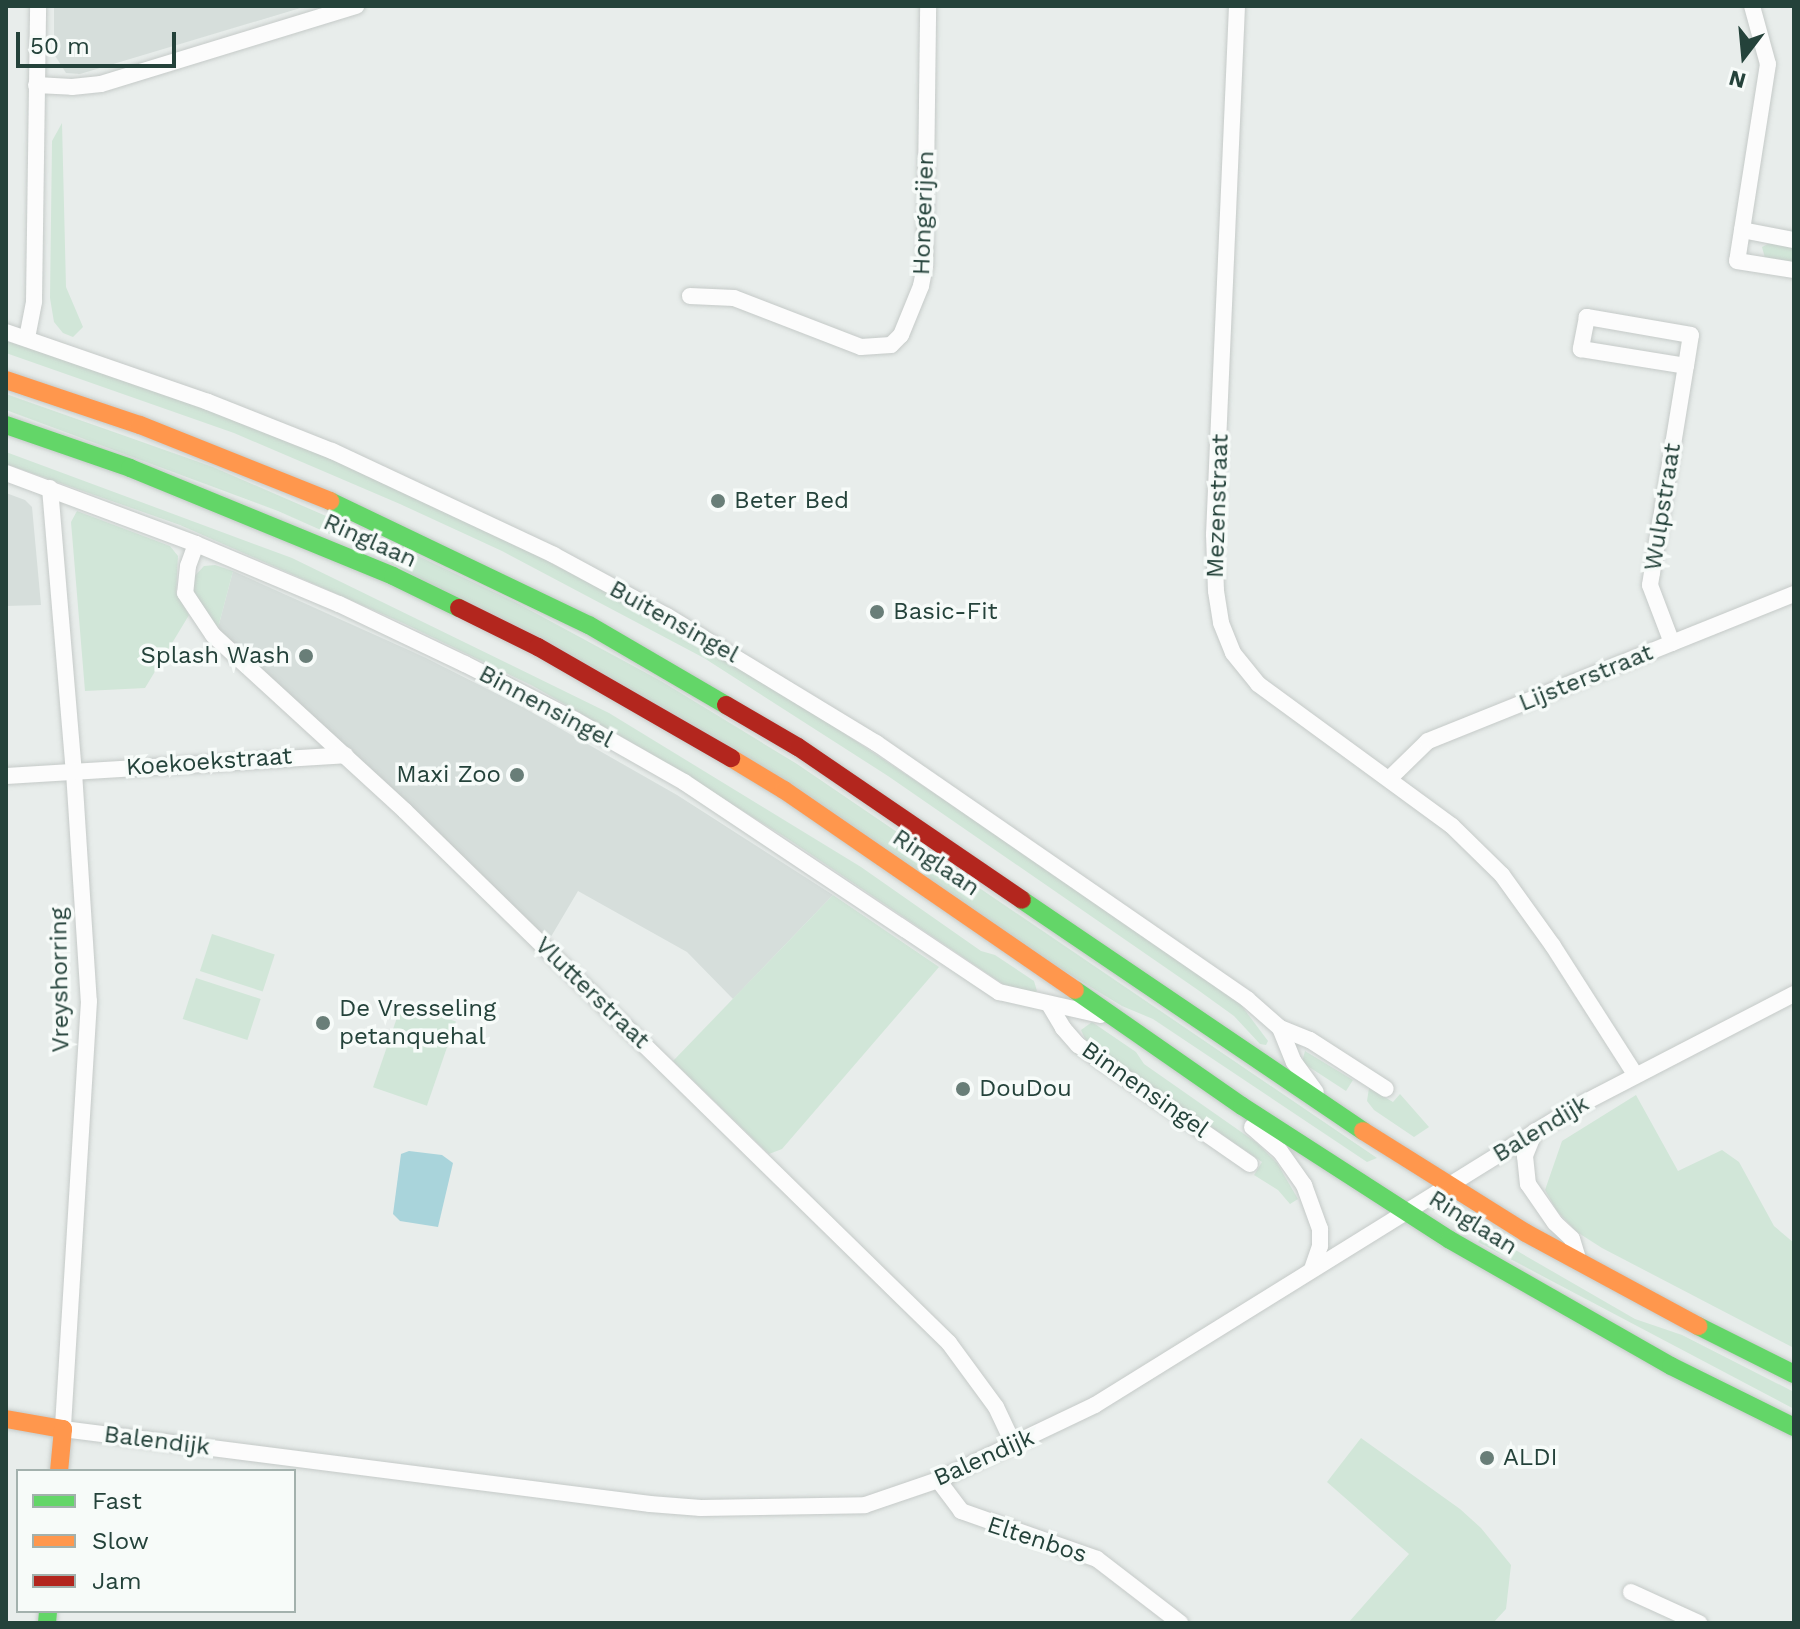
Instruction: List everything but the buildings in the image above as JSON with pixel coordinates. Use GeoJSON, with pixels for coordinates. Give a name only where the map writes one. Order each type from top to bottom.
{"type":"FeatureCollection","features":[{"type":"Feature","properties":{"kind":"main road","name":"Ringlaan"},"geometry":{"type":"LineString","coordinates":[[6,380],[140,425],[270,475],[398,531],[589,625],[811,756],[1325,1107],[1447,1184],[1579,1262],[1794,1374]]}},
{"type":"Feature","properties":{"kind":"main road","name":"Ringlaan"},"geometry":{"type":"LineString","coordinates":[[6,425],[130,468],[283,528],[393,576],[538,647],[784,790],[1242,1106],[1408,1211],[1586,1319],[1794,1427]]}},
{"type":"Feature","properties":{"kind":"main road"},"geometry":{"type":"LineString","coordinates":[[6,1419],[63,1429]]}},
{"type":"Feature","properties":{"kind":"main road","name":"Vreyshorring"},"geometry":{"type":"LineString","coordinates":[[59,1469],[63,1429]]}},
{"type":"Feature","properties":{"kind":"street"},"geometry":{"type":"LineString","coordinates":[[27,338],[34,301],[38,6]]}},
{"type":"Feature","properties":{"kind":"street"},"geometry":{"type":"LineString","coordinates":[[36,85],[72,87],[101,84],[356,6]]}},
{"type":"Feature","properties":{"kind":"street","name":"Hongerijen"},"geometry":{"type":"LineString","coordinates":[[690,296],[734,298],[861,347],[891,345],[901,335],[921,286],[925,265],[928,6]]}},
{"type":"Feature","properties":{"kind":"street","name":"Mezenstraat"},"geometry":{"type":"LineString","coordinates":[[1237,6],[1214,534],[1216,591],[1221,623],[1233,653],[1258,684],[1452,826],[1502,875],[1553,946],[1635,1074]]}},
{"type":"Feature","properties":{"kind":"street"},"geometry":{"type":"LineString","coordinates":[[1752,6],[1768,64],[1737,261],[1794,270]]}},
{"type":"Feature","properties":{"kind":"street"},"geometry":{"type":"LineString","coordinates":[[1742,230],[1794,240]]}},
{"type":"Feature","properties":{"kind":"street","name":"Wulpstraat"},"geometry":{"type":"LineString","coordinates":[[1672,643],[1650,585],[1686,366],[1691,335],[1587,317],[1581,349],[1686,366]]}},
{"type":"Feature","properties":{"kind":"street","name":"Buitensingel"},"geometry":{"type":"LineString","coordinates":[[6,332],[208,402],[332,451],[554,555],[667,616],[876,743],[1235,991],[1280,1028],[1310,1040],[1386,1089]]}},
{"type":"Feature","properties":{"kind":"street","name":"Binnensingel"},"geometry":{"type":"LineString","coordinates":[[6,473],[196,544],[339,604],[575,720],[684,782],[999,992],[1117,1019]]}},
{"type":"Feature","properties":{"kind":"street","name":"Vreyshorring"},"geometry":{"type":"LineString","coordinates":[[50,488],[74,772],[89,1001],[63,1429]]}},
{"type":"Feature","properties":{"kind":"street","name":"Vlutterstraat"},"geometry":{"type":"LineString","coordinates":[[196,544],[188,566],[185,593],[235,656],[345,755],[949,1343],[996,1407],[1014,1445]]}},
{"type":"Feature","properties":{"kind":"street","name":"Lijsterstraat"},"geometry":{"type":"LineString","coordinates":[[1389,779],[1428,741],[1794,594]]}},
{"type":"Feature","properties":{"kind":"street","name":"Koekoekstraat"},"geometry":{"type":"LineString","coordinates":[[6,776],[345,755]]}},
{"type":"Feature","properties":{"kind":"street","name":"Balendijk"},"geometry":{"type":"LineString","coordinates":[[63,1429],[701,1508],[865,1505],[938,1480],[1106,1398],[1535,1131],[1635,1074],[1794,994]]}},
{"type":"Feature","properties":{"kind":"street","name":"Binnensingel"},"geometry":{"type":"LineString","coordinates":[[1050,1006],[1078,1045],[1250,1164]]}},
{"type":"Feature","properties":{"kind":"street","name":"Buitensingel"},"geometry":{"type":"LineString","coordinates":[[1280,1028],[1294,1062],[1325,1107]]}},
{"type":"Feature","properties":{"kind":"street"},"geometry":{"type":"LineString","coordinates":[[1242,1106],[1249,1124],[1280,1151],[1304,1185],[1320,1229],[1320,1246],[1312,1269]]}},
{"type":"Feature","properties":{"kind":"street"},"geometry":{"type":"LineString","coordinates":[[1535,1131],[1525,1156],[1528,1184],[1555,1223],[1572,1239],[1579,1262]]}},
{"type":"Feature","properties":{"kind":"street","name":"Eltenbos"},"geometry":{"type":"LineString","coordinates":[[938,1480],[961,1511],[1097,1559],[1180,1623]]}},
{"type":"Feature","properties":{"kind":"street"},"geometry":{"type":"LineString","coordinates":[[1631,1592],[1699,1623]]}},
{"type":"Feature","properties":{"kind":"shaded area"},"geometry":{"type":"Polygon","coordinates":[[[54,6],[307,6],[80,74],[66,73],[54,54],[54,6]]]}},
{"type":"Feature","properties":{"kind":"shaded area"},"geometry":{"type":"Polygon","coordinates":[[[6,493],[25,500],[32,507],[41,605],[6,606],[6,493]]]}},
{"type":"Feature","properties":{"kind":"shaded area"},"geometry":{"type":"Polygon","coordinates":[[[233,571],[424,657],[519,705],[677,795],[833,895],[733,999],[687,952],[578,891],[549,940],[394,790],[218,628],[233,571]]]}},
{"type":"Feature","properties":{"kind":"green space"},"geometry":{"type":"Polygon","coordinates":[[[62,123],[66,287],[83,327],[73,337],[63,333],[54,322],[50,298],[52,141],[62,123]]]}},
{"type":"Feature","properties":{"kind":"green space"},"geometry":{"type":"Polygon","coordinates":[[[1772,242],[1794,246],[1794,263],[1765,258],[1762,247],[1772,242]]]}},
{"type":"Feature","properties":{"kind":"green space"},"geometry":{"type":"Polygon","coordinates":[[[6,341],[135,381],[301,446],[462,517],[712,651],[824,720],[1018,849],[1238,1001],[1268,1041],[1266,1045],[1260,1044],[1234,1016],[1198,990],[888,776],[704,658],[502,551],[400,504],[234,433],[6,353],[6,341]]]}},
{"type":"Feature","properties":{"kind":"green space"},"geometry":{"type":"Polygon","coordinates":[[[6,394],[213,467],[416,555],[515,602],[661,681],[797,764],[1377,1158],[1367,1162],[1153,1019],[1122,1006],[384,558],[278,511],[6,410],[6,394]]]}},
{"type":"Feature","properties":{"kind":"green space"},"geometry":{"type":"Polygon","coordinates":[[[6,452],[292,558],[609,713],[861,867],[981,951],[995,955],[1034,981],[1037,991],[1032,993],[1003,984],[788,839],[643,749],[533,686],[403,623],[180,525],[6,464],[6,452]]]}},
{"type":"Feature","properties":{"kind":"green space"},"geometry":{"type":"Polygon","coordinates":[[[77,511],[170,546],[178,556],[176,593],[189,615],[145,688],[85,691],[71,522],[77,511]]]}},
{"type":"Feature","properties":{"kind":"green space"},"geometry":{"type":"Polygon","coordinates":[[[215,565],[233,571],[218,628],[193,597],[192,579],[204,566],[215,565]]]}},
{"type":"Feature","properties":{"kind":"green space"},"geometry":{"type":"Polygon","coordinates":[[[833,895],[939,967],[782,1149],[769,1154],[673,1061],[833,895]]]}},
{"type":"Feature","properties":{"kind":"green space"},"geometry":{"type":"Polygon","coordinates":[[[212,934],[275,954],[263,991],[200,971],[212,934]]]}},
{"type":"Feature","properties":{"kind":"green space"},"geometry":{"type":"Polygon","coordinates":[[[196,978],[261,999],[247,1040],[183,1019],[196,978]]]}},
{"type":"Feature","properties":{"kind":"green space"},"geometry":{"type":"Polygon","coordinates":[[[402,1003],[456,1022],[427,1106],[373,1087],[402,1003]]]}},
{"type":"Feature","properties":{"kind":"green space"},"geometry":{"type":"Polygon","coordinates":[[[1092,1022],[1136,1052],[1144,1064],[1257,1143],[1277,1163],[1298,1199],[1290,1204],[1278,1190],[1254,1175],[1262,1162],[1086,1041],[1081,1030],[1092,1022]]]}},
{"type":"Feature","properties":{"kind":"green space"},"geometry":{"type":"Polygon","coordinates":[[[1305,1051],[1353,1080],[1346,1091],[1302,1062],[1305,1051]]]}},
{"type":"Feature","properties":{"kind":"green space"},"geometry":{"type":"Polygon","coordinates":[[[1369,1088],[1393,1102],[1400,1094],[1429,1127],[1414,1137],[1374,1110],[1367,1101],[1369,1088]]]}},
{"type":"Feature","properties":{"kind":"green space"},"geometry":{"type":"Polygon","coordinates":[[[1636,1095],[1678,1171],[1722,1150],[1739,1162],[1774,1226],[1794,1243],[1794,1348],[1602,1248],[1577,1232],[1557,1211],[1545,1190],[1562,1141],[1636,1095]]]}},
{"type":"Feature","properties":{"kind":"green space"},"geometry":{"type":"Polygon","coordinates":[[[1486,1233],[1635,1319],[1682,1335],[1794,1392],[1794,1409],[1478,1242],[1486,1233]]]}},
{"type":"Feature","properties":{"kind":"green space"},"geometry":{"type":"Polygon","coordinates":[[[1361,1438],[1460,1509],[1481,1528],[1511,1565],[1506,1609],[1493,1623],[1348,1623],[1409,1554],[1327,1482],[1361,1438]]]}},
{"type":"Feature","properties":{"kind":"water"},"geometry":{"type":"Polygon","coordinates":[[[409,1151],[442,1155],[453,1163],[438,1227],[400,1221],[393,1214],[401,1154],[409,1151]]]}},
{"type":"Feature","properties":{"kind":"traffic: fast"},"geometry":{"type":"LineString","coordinates":[[6,425],[130,468],[393,576],[459,608]]}},
{"type":"Feature","properties":{"kind":"traffic: fast"},"geometry":{"type":"LineString","coordinates":[[330,501],[589,625],[726,705]]}},
{"type":"Feature","properties":{"kind":"traffic: fast"},"geometry":{"type":"LineString","coordinates":[[1022,900],[1363,1131]]}},
{"type":"Feature","properties":{"kind":"traffic: fast"},"geometry":{"type":"LineString","coordinates":[[1075,990],[1242,1106],[1450,1240],[1671,1366],[1794,1427]]}},
{"type":"Feature","properties":{"kind":"traffic: fast"},"geometry":{"type":"LineString","coordinates":[[1698,1326],[1794,1374]]}},
{"type":"Feature","properties":{"kind":"traffic: fast"},"geometry":{"type":"LineString","coordinates":[[47,1623],[48,1613]]}},
{"type":"Feature","properties":{"kind":"traffic: slow"},"geometry":{"type":"LineString","coordinates":[[6,380],[140,425],[330,501]]}},
{"type":"Feature","properties":{"kind":"traffic: slow"},"geometry":{"type":"LineString","coordinates":[[731,758],[784,790],[1075,990]]}},
{"type":"Feature","properties":{"kind":"traffic: slow"},"geometry":{"type":"LineString","coordinates":[[1363,1131],[1526,1233],[1698,1326]]}},
{"type":"Feature","properties":{"kind":"traffic: slow"},"geometry":{"type":"LineString","coordinates":[[6,1419],[63,1429],[59,1469]]}},
{"type":"Feature","properties":{"kind":"traffic: jam"},"geometry":{"type":"LineString","coordinates":[[459,608],[538,647],[731,758]]}},
{"type":"Feature","properties":{"kind":"traffic: jam"},"geometry":{"type":"LineString","coordinates":[[726,705],[798,747],[1022,900]]}},
{"type":"Feature","properties":{"kind":"place","name":"Beter Bed"},"geometry":{"type":"Point","coordinates":[718,501]}},
{"type":"Feature","properties":{"kind":"place","name":"Basic-Fit"},"geometry":{"type":"Point","coordinates":[877,612]}},
{"type":"Feature","properties":{"kind":"place","name":"Splash Wash"},"geometry":{"type":"Point","coordinates":[306,656]}},
{"type":"Feature","properties":{"kind":"place","name":"Maxi Zoo"},"geometry":{"type":"Point","coordinates":[517,775]}},
{"type":"Feature","properties":{"kind":"place","name":"De Vresseling petanquehal"},"geometry":{"type":"Point","coordinates":[323,1023]}},
{"type":"Feature","properties":{"kind":"place","name":"DouDou"},"geometry":{"type":"Point","coordinates":[963,1089]}},
{"type":"Feature","properties":{"kind":"place","name":"ALDI"},"geometry":{"type":"Point","coordinates":[1487,1458]}}]}
